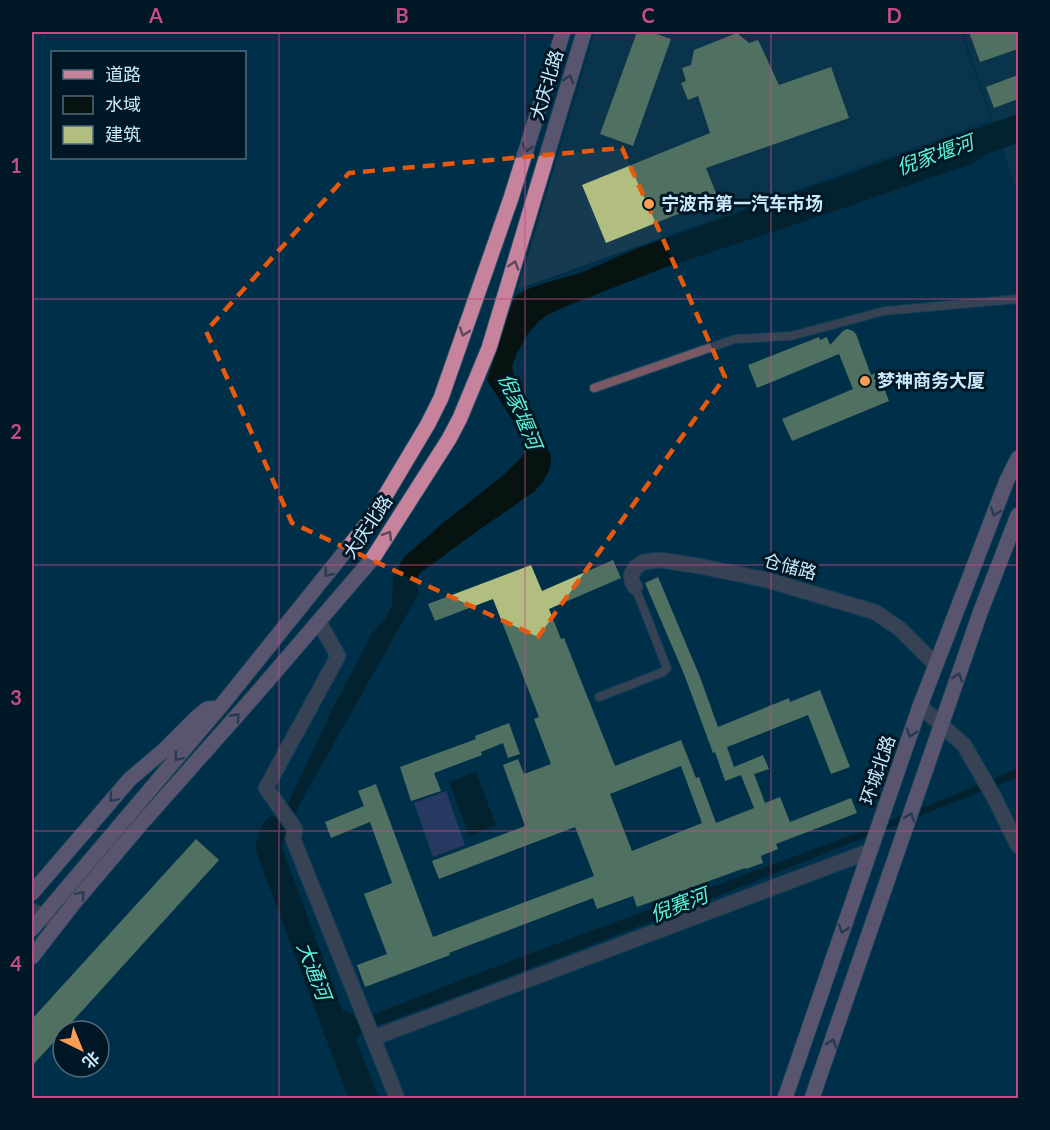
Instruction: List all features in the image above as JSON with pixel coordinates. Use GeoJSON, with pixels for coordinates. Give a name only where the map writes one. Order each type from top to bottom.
{"type":"FeatureCollection","features":[{"type":"Feature","properties":{"kind":"main road","name":"大庆北路"},"geometry":{"type":"LineString","coordinates":[[32,929],[37,914],[220,707],[372,518],[428,424],[441,398],[511,198],[563,32]]}},
{"type":"Feature","properties":{"kind":"main road","name":"大庆北路"},"geometry":{"type":"LineString","coordinates":[[32,957],[141,824],[373,558],[448,439],[460,418],[489,348],[584,32]]}},
{"type":"Feature","properties":{"kind":"main road","name":"环城北路"},"geometry":{"type":"LineString","coordinates":[[785,1098],[920,706],[1018,458]]}},
{"type":"Feature","properties":{"kind":"main road"},"geometry":{"type":"LineString","coordinates":[[812,1098],[980,613],[1018,515]]}},
{"type":"Feature","properties":{"kind":"main road","name":"大庆北路"},"geometry":{"type":"LineString","coordinates":[[32,893],[130,779],[207,709],[220,707]]}},
{"type":"Feature","properties":{"kind":"street","name":"仓储路"},"geometry":{"type":"LineString","coordinates":[[635,587],[631,575],[636,567],[643,562],[660,560],[767,580],[875,612],[900,628],[936,664]]}},
{"type":"Feature","properties":{"kind":"street"},"geometry":{"type":"LineString","coordinates":[[319,622],[338,656],[266,788],[295,829],[293,839],[397,1098]]}},
{"type":"Feature","properties":{"kind":"street"},"geometry":{"type":"LineString","coordinates":[[920,706],[964,746],[994,797],[1018,846]]}},
{"type":"Feature","properties":{"kind":"street"},"geometry":{"type":"LineString","coordinates":[[373,1038],[870,851]]}},
{"type":"Feature","properties":{"kind":"street"},"geometry":{"type":"LineString","coordinates":[[37,914],[58,923]]}},
{"type":"Feature","properties":{"kind":"lane"},"geometry":{"type":"LineString","coordinates":[[594,388],[735,339],[791,336],[884,311],[1018,299]]}},
{"type":"Feature","properties":{"kind":"lane"},"geometry":{"type":"LineString","coordinates":[[599,697],[663,672],[667,668],[635,587]]}},
{"type":"Feature","properties":{"kind":"highlighted area"},"geometry":{"type":"Polygon","coordinates":[[[622,148],[725,377],[538,637],[292,523],[206,331],[349,173],[622,148]]]}},
{"type":"Feature","properties":{"kind":"shaded area","name":"宁波市第一汽车市场"},"geometry":{"type":"Polygon","coordinates":[[[595,32],[960,32],[991,120],[518,289],[595,32]]]}},
{"type":"Feature","properties":{"kind":"shaded area"},"geometry":{"type":"Polygon","coordinates":[[[963,32],[1018,32],[1018,194],[963,32]]]}},
{"type":"Feature","properties":{"kind":"shaded area"},"geometry":{"type":"Polygon","coordinates":[[[446,791],[465,845],[433,857],[414,803],[446,791]]]}},
{"type":"Feature","properties":{"kind":"water"},"geometry":{"type":"Polygon","coordinates":[[[1018,114],[1018,143],[986,154],[974,163],[666,267],[567,306],[540,320],[527,335],[512,366],[514,378],[551,455],[550,468],[535,491],[420,573],[416,580],[419,593],[305,795],[284,837],[282,848],[343,1011],[359,1016],[375,1014],[858,832],[1018,768],[1018,777],[710,899],[365,1030],[356,1039],[379,1098],[348,1098],[256,851],[258,836],[261,826],[267,819],[271,816],[279,816],[288,803],[371,635],[387,616],[392,605],[393,579],[403,558],[501,477],[521,458],[533,441],[524,429],[518,429],[487,380],[514,298],[529,289],[585,271],[638,248],[1018,114]]]}},
{"type":"Feature","properties":{"kind":"water"},"geometry":{"type":"Polygon","coordinates":[[[476,772],[496,825],[469,836],[449,782],[476,772]]]}},
{"type":"Feature","properties":{"kind":"building"},"geometry":{"type":"Polygon","coordinates":[[[637,32],[651,32],[671,39],[633,146],[600,134],[637,32]]]}},
{"type":"Feature","properties":{"kind":"building"},"geometry":{"type":"Polygon","coordinates":[[[969,32],[1018,32],[1018,49],[980,62],[969,32]]]}},
{"type":"Feature","properties":{"kind":"building"},"geometry":{"type":"Polygon","coordinates":[[[737,33],[749,43],[758,40],[779,85],[831,67],[849,118],[706,168],[718,198],[606,243],[582,185],[710,133],[698,96],[688,100],[681,83],[686,81],[682,68],[691,65],[694,50],[737,33]]]}},
{"type":"Feature","properties":{"kind":"building"},"geometry":{"type":"Polygon","coordinates":[[[1018,75],[1018,99],[994,108],[986,87],[1018,75]]]}},
{"type":"Feature","properties":{"kind":"building","name":"梦神商务大厦"},"geometry":{"type":"Polygon","coordinates":[[[847,329],[856,334],[871,375],[878,372],[889,401],[792,441],[782,419],[853,389],[839,354],[757,388],[748,365],[819,337],[820,340],[827,337],[830,345],[847,329]]]}},
{"type":"Feature","properties":{"kind":"building"},"geometry":{"type":"Polygon","coordinates":[[[613,560],[621,578],[549,609],[561,639],[564,638],[615,766],[681,740],[696,778],[699,777],[716,823],[754,808],[741,775],[725,781],[715,752],[713,753],[684,674],[645,583],[658,577],[700,677],[718,727],[789,698],[790,702],[820,690],[850,767],[831,774],[808,715],[727,747],[734,767],[763,755],[769,769],[754,774],[765,803],[780,797],[790,822],[851,798],[857,813],[776,844],[778,849],[761,856],[763,863],[637,907],[633,896],[597,909],[593,898],[365,987],[357,965],[387,954],[364,894],[392,883],[370,822],[331,838],[325,822],[364,806],[358,791],[376,784],[433,937],[594,876],[575,827],[439,879],[432,861],[525,826],[503,765],[518,759],[524,774],[551,764],[534,719],[539,717],[493,599],[435,621],[428,604],[531,565],[542,591],[613,560]],[[681,766],[610,794],[632,851],[702,823],[681,766]]]}},
{"type":"Feature","properties":{"kind":"building"},"geometry":{"type":"Polygon","coordinates":[[[509,723],[520,754],[508,758],[503,743],[481,752],[482,755],[434,773],[441,791],[411,801],[400,767],[476,739],[475,736],[509,723]]]}},
{"type":"Feature","properties":{"kind":"building"},"geometry":{"type":"Polygon","coordinates":[[[196,839],[219,860],[75,1019],[51,1019],[51,1045],[32,1066],[32,1019],[196,839]]]}},
{"type":"Feature","properties":{"kind":"place","name":"宁波市第一汽车市场"},"geometry":{"type":"Point","coordinates":[649,204]}},
{"type":"Feature","properties":{"kind":"place","name":"梦神商务大厦"},"geometry":{"type":"Point","coordinates":[865,381]}},
{"type":"Feature","properties":{"kind":"water label","name":"倪家堰河"},"geometry":{"type":"Point","coordinates":[935,155]}},
{"type":"Feature","properties":{"kind":"water label","name":"倪家堰河"},"geometry":{"type":"Point","coordinates":[520,411]}},
{"type":"Feature","properties":{"kind":"water label","name":"倪赛河"},"geometry":{"type":"Point","coordinates":[679,905]}},
{"type":"Feature","properties":{"kind":"water label","name":"大通河"},"geometry":{"type":"Point","coordinates":[314,971]}}]}
